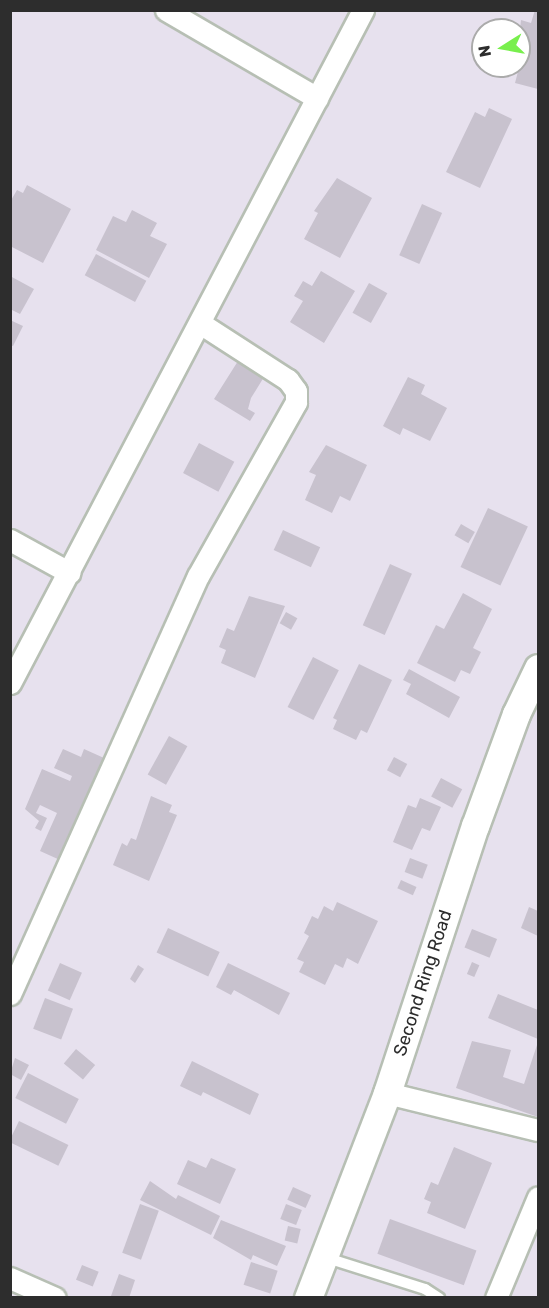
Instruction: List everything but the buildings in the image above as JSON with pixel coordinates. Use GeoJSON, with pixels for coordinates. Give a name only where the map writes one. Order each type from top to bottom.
{"type":"FeatureCollection","features":[{"type":"Feature","properties":{"kind":"street"},"geometry":{"type":"LineString","coordinates":[[166,10],[317,98]]}},
{"type":"Feature","properties":{"kind":"street"},"geometry":{"type":"LineString","coordinates":[[10,683],[70,573],[159,394],[200,323],[363,10]]}},
{"type":"Feature","properties":{"kind":"street"},"geometry":{"type":"LineString","coordinates":[[10,994],[198,576],[296,402],[296,391],[288,381],[200,323]]}},
{"type":"Feature","properties":{"kind":"street"},"geometry":{"type":"LineString","coordinates":[[10,540],[70,573]]}},
{"type":"Feature","properties":{"kind":"street","name":"Second Ring Road"},"geometry":{"type":"LineString","coordinates":[[308,1298],[387,1093],[475,826],[516,714],[538,668]]}},
{"type":"Feature","properties":{"kind":"street"},"geometry":{"type":"LineString","coordinates":[[387,1093],[538,1130]]}},
{"type":"Feature","properties":{"kind":"street"},"geometry":{"type":"LineString","coordinates":[[496,1298],[538,1197]]}},
{"type":"Feature","properties":{"kind":"street"},"geometry":{"type":"LineString","coordinates":[[10,1278],[55,1298]]}},
{"type":"Feature","properties":{"kind":"lane"},"geometry":{"type":"LineString","coordinates":[[322,1257],[425,1289],[439,1298]]}}]}
